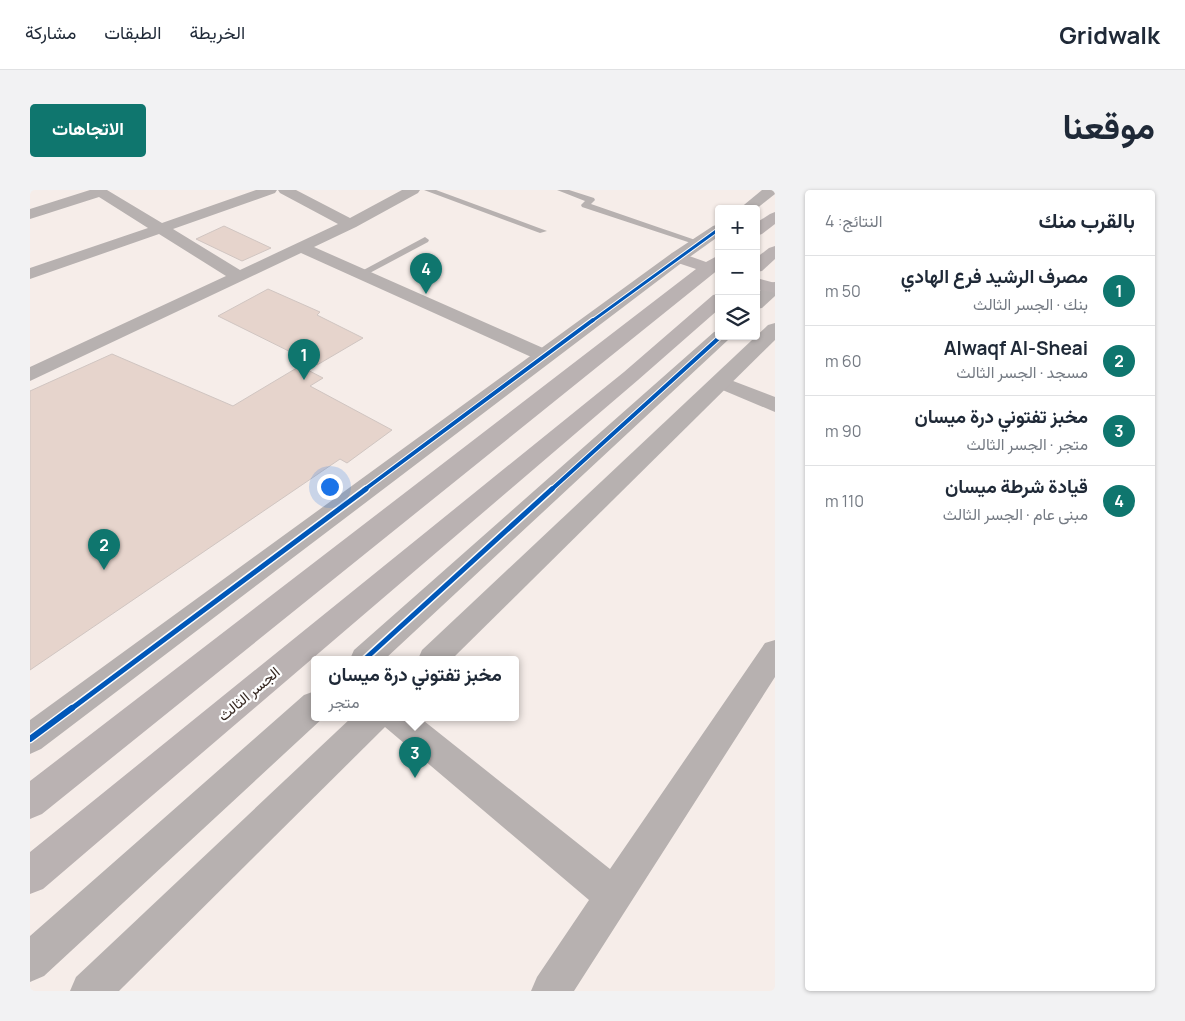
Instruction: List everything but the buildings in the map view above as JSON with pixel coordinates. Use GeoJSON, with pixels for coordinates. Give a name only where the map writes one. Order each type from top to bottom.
{"type":"FeatureCollection","features":[{"type":"Feature","properties":{"kind":"main road"},"geometry":{"type":"LineString","coordinates":[[760,229],[775,217]]}},
{"type":"Feature","properties":{"kind":"main road"},"geometry":{"type":"LineString","coordinates":[[760,264],[775,251]]}},
{"type":"Feature","properties":{"kind":"main road"},"geometry":{"type":"LineString","coordinates":[[678,257],[713,264]]}},
{"type":"Feature","properties":{"kind":"main road"},"geometry":{"type":"LineString","coordinates":[[30,802],[713,264]]}},
{"type":"Feature","properties":{"kind":"main road","name":"الجسر الثالث"},"geometry":{"type":"LineString","coordinates":[[30,876],[632,376],[715,303]]}},
{"type":"Feature","properties":{"kind":"street"},"geometry":{"type":"LineString","coordinates":[[30,274],[270,190]]}},
{"type":"Feature","properties":{"kind":"street"},"geometry":{"type":"LineString","coordinates":[[285,190],[350,224]]}},
{"type":"Feature","properties":{"kind":"street"},"geometry":{"type":"LineString","coordinates":[[30,375],[350,224],[413,190]]}},
{"type":"Feature","properties":{"kind":"street"},"geometry":{"type":"LineString","coordinates":[[751,205],[771,190]]}},
{"type":"Feature","properties":{"kind":"street"},"geometry":{"type":"LineString","coordinates":[[30,214],[99,191],[238,276]]}},
{"type":"Feature","properties":{"kind":"street"},"geometry":{"type":"LineString","coordinates":[[30,739],[678,257],[709,236]]}},
{"type":"Feature","properties":{"kind":"street"},"geometry":{"type":"LineString","coordinates":[[301,247],[363,273],[545,356]]}},
{"type":"Feature","properties":{"kind":"street"},"geometry":{"type":"LineString","coordinates":[[760,298],[768,286]]}},
{"type":"Feature","properties":{"kind":"street"},"geometry":{"type":"LineString","coordinates":[[436,656],[775,328]]}},
{"type":"Feature","properties":{"kind":"street"},"geometry":{"type":"LineString","coordinates":[[368,656],[717,340]]}},
{"type":"Feature","properties":{"kind":"street"},"geometry":{"type":"LineString","coordinates":[[720,382],[775,405]]}},
{"type":"Feature","properties":{"kind":"street"},"geometry":{"type":"LineString","coordinates":[[639,412],[674,427]]}},
{"type":"Feature","properties":{"kind":"street"},"geometry":{"type":"LineString","coordinates":[[551,991],[775,652]]}},
{"type":"Feature","properties":{"kind":"street"},"geometry":{"type":"LineString","coordinates":[[30,962],[311,709]]}},
{"type":"Feature","properties":{"kind":"street"},"geometry":{"type":"LineString","coordinates":[[90,991],[370,721]]}},
{"type":"Feature","properties":{"kind":"street"},"geometry":{"type":"LineString","coordinates":[[401,721],[614,896]]}},
{"type":"Feature","properties":{"kind":"lane"},"geometry":{"type":"LineString","coordinates":[[428,190],[543,231]]}},
{"type":"Feature","properties":{"kind":"lane"},"geometry":{"type":"LineString","coordinates":[[561,190],[591,200],[585,205],[709,236]]}},
{"type":"Feature","properties":{"kind":"lane"},"geometry":{"type":"LineString","coordinates":[[363,273],[425,240]]}},
{"type":"Feature","properties":{"kind":"cycle path"},"geometry":{"type":"LineString","coordinates":[[30,739],[678,257],[715,232]]}},
{"type":"Feature","properties":{"kind":"cycle path"},"geometry":{"type":"LineString","coordinates":[[368,656],[717,340]]}},
{"type":"Feature","properties":{"kind":"place","name":"قيادة شرطة ميسان"},"geometry":{"type":"Point","coordinates":[426,294]}},
{"type":"Feature","properties":{"kind":"place","name":"مصرف الرشيد فرع الهادي"},"geometry":{"type":"Point","coordinates":[304,380]}},
{"type":"Feature","properties":{"kind":"place","name":"Alwaqf Al-Sheai"},"geometry":{"type":"Point","coordinates":[104,570]}},
{"type":"Feature","properties":{"kind":"place","name":"مخبز تفتوني درة ميسان"},"geometry":{"type":"Point","coordinates":[415,778]}}]}
